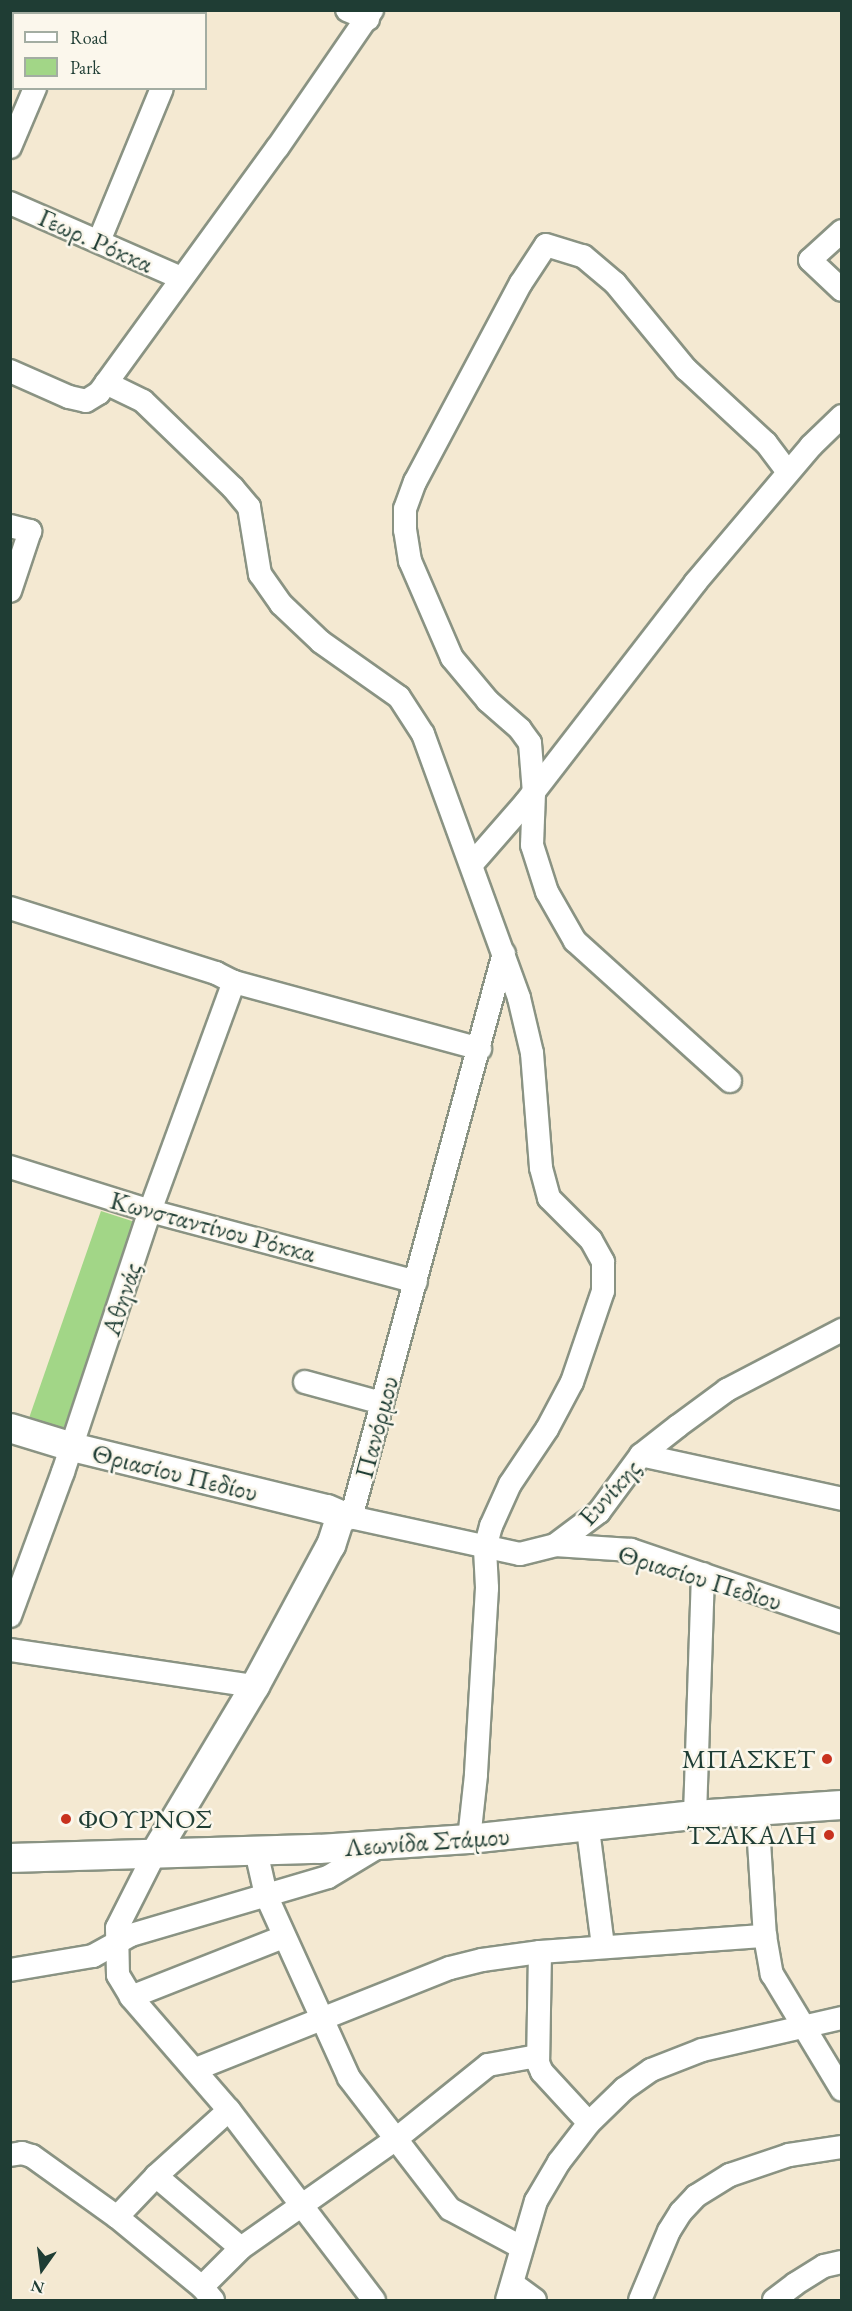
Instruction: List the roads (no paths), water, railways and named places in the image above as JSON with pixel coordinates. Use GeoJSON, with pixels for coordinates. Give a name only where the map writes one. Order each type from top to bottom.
{"type":"FeatureCollection","features":[{"type":"Feature","properties":{"kind":"main road","name":"Θριασίου Πεδίου"},"geometry":{"type":"LineString","coordinates":[[10,1428],[69,1455]]}},
{"type":"Feature","properties":{"kind":"main road","name":"Θριασίου Πεδίου"},"geometry":{"type":"LineString","coordinates":[[10,1444],[327,1509],[343,1521]]}},
{"type":"Feature","properties":{"kind":"main road","name":"Πανόρμου"},"geometry":{"type":"LineString","coordinates":[[155,1853],[255,1686],[343,1521]]}},
{"type":"Feature","properties":{"kind":"main road","name":"Λεωνίδα Στάμου"},"geometry":{"type":"LineString","coordinates":[[10,1858],[382,1845],[588,1829],[695,1815],[842,1805]]}},
{"type":"Feature","properties":{"kind":"street"},"geometry":{"type":"LineString","coordinates":[[10,371],[69,397],[86,401],[99,393],[278,147],[330,69],[370,15],[346,10]]}},
{"type":"Feature","properties":{"kind":"street"},"geometry":{"type":"LineString","coordinates":[[10,147],[34,90]]}},
{"type":"Feature","properties":{"kind":"street"},"geometry":{"type":"LineString","coordinates":[[99,241],[161,90]]}},
{"type":"Feature","properties":{"kind":"street","name":"Γεωρ. Ρόκκα"},"geometry":{"type":"LineString","coordinates":[[10,203],[181,278]]}},
{"type":"Feature","properties":{"kind":"street"},"geometry":{"type":"LineString","coordinates":[[842,231],[810,260],[842,290]]}},
{"type":"Feature","properties":{"kind":"street"},"geometry":{"type":"LineString","coordinates":[[730,1081],[575,941],[547,892],[532,845],[534,793],[530,743],[520,729],[488,701],[452,658],[432,618],[410,561],[405,530],[405,509],[415,482],[525,275],[546,245],[584,256],[615,283],[686,369],[766,443],[788,472]]}},
{"type":"Feature","properties":{"kind":"street"},"geometry":{"type":"LineString","coordinates":[[106,383],[143,401],[249,507],[260,574],[281,603],[321,642],[399,696],[423,734],[519,998],[532,1053],[541,1168],[549,1198],[591,1240],[603,1262],[603,1291],[572,1382],[547,1430],[510,1484],[491,1526],[485,1549],[487,1588],[476,1775],[469,1839]]}},
{"type":"Feature","properties":{"kind":"street"},"geometry":{"type":"LineString","coordinates":[[472,864],[534,793],[695,583],[788,472],[842,416]]}},
{"type":"Feature","properties":{"kind":"street"},"geometry":{"type":"LineString","coordinates":[[10,591],[20,528]]}},
{"type":"Feature","properties":{"kind":"street"},"geometry":{"type":"LineString","coordinates":[[10,908],[216,973],[234,982],[480,1049]]}},
{"type":"Feature","properties":{"kind":"street","name":"Πανόρμου"},"geometry":{"type":"LineString","coordinates":[[343,1521],[382,1403],[480,1049],[504,953]]}},
{"type":"Feature","properties":{"kind":"street","name":"Αθηνάς"},"geometry":{"type":"LineString","coordinates":[[10,1616],[69,1455],[150,1211],[234,982]]}},
{"type":"Feature","properties":{"kind":"street","name":"Κωνσταντίνου Ρόκκα"},"geometry":{"type":"LineString","coordinates":[[10,1167],[150,1211],[416,1282]]}},
{"type":"Feature","properties":{"kind":"street","name":"Ευνίκης"},"geometry":{"type":"LineString","coordinates":[[343,1521],[520,1554],[555,1545],[599,1512],[641,1455],[728,1390],[842,1330]]}},
{"type":"Feature","properties":{"kind":"street"},"geometry":{"type":"LineString","coordinates":[[305,1382],[382,1403]]}},
{"type":"Feature","properties":{"kind":"street"},"geometry":{"type":"LineString","coordinates":[[641,1455],[842,1499]]}},
{"type":"Feature","properties":{"kind":"street","name":"Θριασίου Πεδίου"},"geometry":{"type":"LineString","coordinates":[[555,1545],[631,1550],[842,1622]]}},
{"type":"Feature","properties":{"kind":"street"},"geometry":{"type":"LineString","coordinates":[[695,1815],[703,1574]]}},
{"type":"Feature","properties":{"kind":"street"},"geometry":{"type":"LineString","coordinates":[[10,1650],[255,1686]]}},
{"type":"Feature","properties":{"kind":"street"},"geometry":{"type":"LineString","coordinates":[[757,1810],[765,1936],[772,1974],[842,2090]]}},
{"type":"Feature","properties":{"kind":"street"},"geometry":{"type":"LineString","coordinates":[[588,1829],[603,1946]]}},
{"type":"Feature","properties":{"kind":"street"},"geometry":{"type":"LineString","coordinates":[[10,1970],[93,1956],[131,1935],[328,1876],[382,1845]]}},
{"type":"Feature","properties":{"kind":"street"},"geometry":{"type":"LineString","coordinates":[[256,1851],[266,1895],[283,1937],[325,2020],[349,2078],[450,2209],[521,2247]]}},
{"type":"Feature","properties":{"kind":"street"},"geometry":{"type":"LineString","coordinates":[[155,1853],[117,1928],[118,1975],[131,1997],[196,2069],[229,2110],[374,2301]]}},
{"type":"Feature","properties":{"kind":"street"},"geometry":{"type":"LineString","coordinates":[[196,2069],[325,2020],[450,1968],[540,1952],[765,1936]]}},
{"type":"Feature","properties":{"kind":"street"},"geometry":{"type":"LineString","coordinates":[[131,1997],[283,1937]]}},
{"type":"Feature","properties":{"kind":"street"},"geometry":{"type":"LineString","coordinates":[[540,1952],[537,2056],[542,2072],[589,2123]]}},
{"type":"Feature","properties":{"kind":"street"},"geometry":{"type":"LineString","coordinates":[[535,2301],[510,2292],[536,2201],[559,2162],[589,2123],[624,2089],[651,2070],[702,2049],[842,2018]]}},
{"type":"Feature","properties":{"kind":"street"},"geometry":{"type":"LineString","coordinates":[[10,2155],[22,2153],[32,2156],[117,2217],[208,2294],[241,2248],[396,2139],[488,2065],[537,2056]]}},
{"type":"Feature","properties":{"kind":"street"},"geometry":{"type":"LineString","coordinates":[[117,2217],[156,2176],[229,2110]]}},
{"type":"Feature","properties":{"kind":"street"},"geometry":{"type":"LineString","coordinates":[[640,2301],[669,2231],[681,2212],[696,2196],[730,2175],[750,2168],[789,2155],[842,2147]]}},
{"type":"Feature","properties":{"kind":"street"},"geometry":{"type":"LineString","coordinates":[[156,2176],[241,2248]]}},
{"type":"Feature","properties":{"kind":"street"},"geometry":{"type":"LineString","coordinates":[[774,2301],[795,2284],[824,2266],[842,2262]]}},
{"type":"Feature","properties":{"kind":"place","name":"ΜΠΑΣΚΕΤ"},"geometry":{"type":"Point","coordinates":[827,1759]}},
{"type":"Feature","properties":{"kind":"place","name":"ΦΟΥΡΝΟΣ"},"geometry":{"type":"Point","coordinates":[66,1819]}},
{"type":"Feature","properties":{"kind":"place","name":"ΤΣΑΚΑΛΗ"},"geometry":{"type":"Point","coordinates":[829,1835]}}]}
